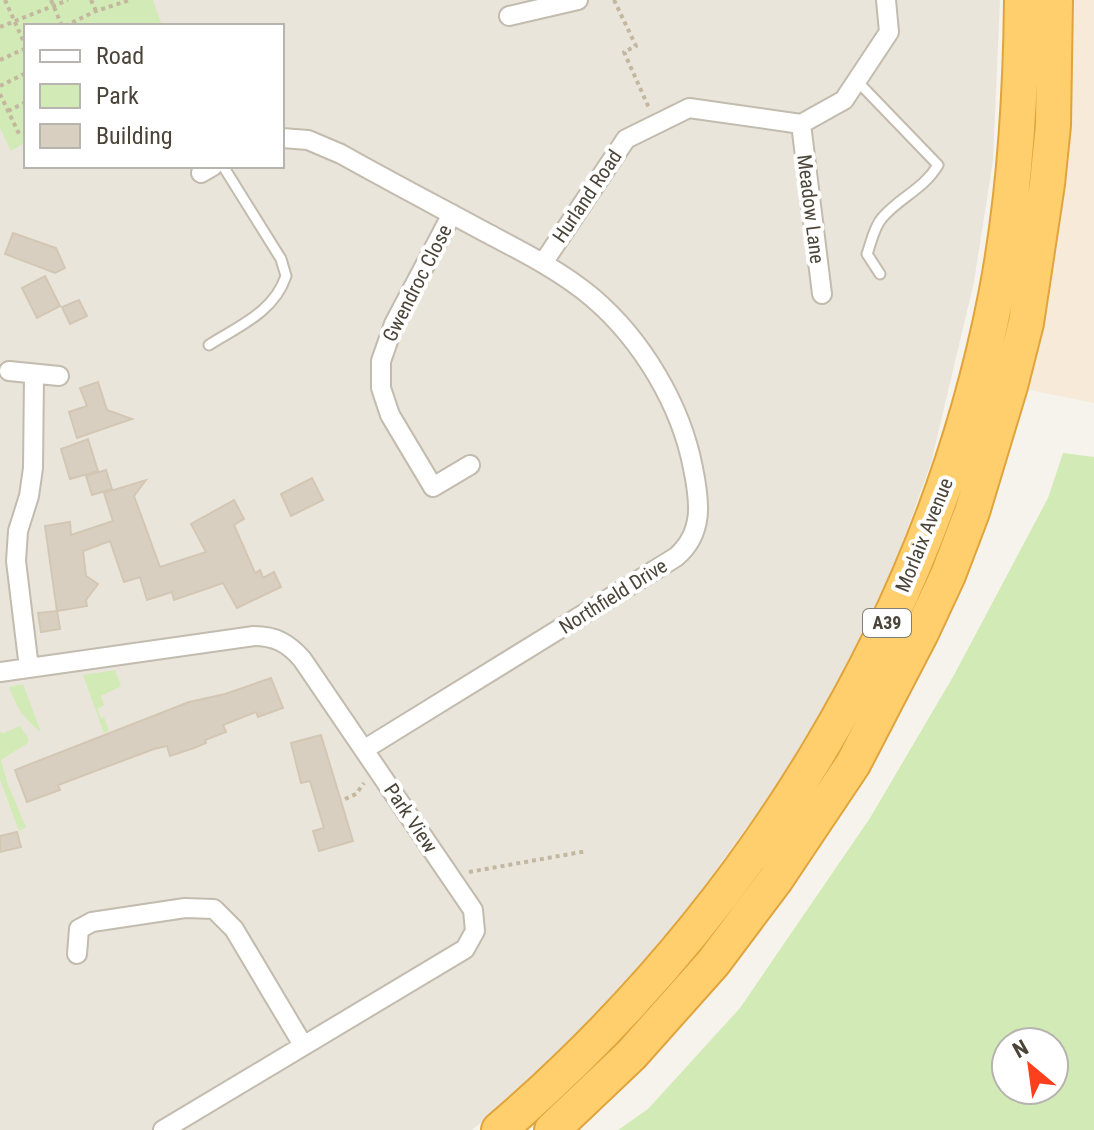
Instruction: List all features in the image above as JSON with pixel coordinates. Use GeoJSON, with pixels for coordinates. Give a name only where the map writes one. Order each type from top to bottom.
{"type":"FeatureCollection","features":[{"type":"Feature","properties":{"kind":"highway","name":"Morlaix Avenue"},"geometry":{"type":"LineString","coordinates":[[499,1130],[565,1071],[629,1005],[738,874],[825,742],[899,597],[950,469],[996,296],[1012,192],[1018,125],[1022,0]]}},
{"type":"Feature","properties":{"kind":"highway","name":"Morlaix Avenue"},"geometry":{"type":"LineString","coordinates":[[552,1130],[631,1055],[713,963],[776,879],[853,764],[948,575],[976,498],[1026,323],[1053,125],[1055,0]]}},
{"type":"Feature","properties":{"kind":"street"},"geometry":{"type":"LineString","coordinates":[[509,16],[578,0]]}},
{"type":"Feature","properties":{"kind":"street"},"geometry":{"type":"LineString","coordinates":[[801,124],[844,100],[889,32],[886,0]]}},
{"type":"Feature","properties":{"kind":"street","name":"Hurland Road"},"geometry":{"type":"LineString","coordinates":[[543,263],[626,139],[689,108],[801,124]]}},
{"type":"Feature","properties":{"kind":"street","name":"Meadow Lane"},"geometry":{"type":"LineString","coordinates":[[801,124],[822,294]]}},
{"type":"Feature","properties":{"kind":"street","name":"Northfield Drive"},"geometry":{"type":"LineString","coordinates":[[284,138],[308,140],[333,150],[543,263],[578,286],[631,338],[662,386],[684,433],[691,458],[698,516],[695,535],[683,551],[365,749]]}},
{"type":"Feature","properties":{"kind":"street","name":"Gwendroc Close"},"geometry":{"type":"LineString","coordinates":[[452,214],[389,335],[380,374],[390,415],[433,487],[470,465]]}},
{"type":"Feature","properties":{"kind":"street"},"geometry":{"type":"LineString","coordinates":[[9,371],[59,376]]}},
{"type":"Feature","properties":{"kind":"street"},"geometry":{"type":"LineString","coordinates":[[29,668],[16,561],[18,531],[29,496],[33,468],[34,375]]}},
{"type":"Feature","properties":{"kind":"street","name":"Park View"},"geometry":{"type":"LineString","coordinates":[[0,672],[254,636],[277,638],[302,659],[476,917],[470,944],[446,961],[163,1130]]}},
{"type":"Feature","properties":{"kind":"street"},"geometry":{"type":"LineString","coordinates":[[77,954],[79,929],[92,922],[185,908],[214,909],[234,929],[303,1045]]}},
{"type":"Feature","properties":{"kind":"lane"},"geometry":{"type":"LineString","coordinates":[[857,81],[938,165],[929,181],[901,199],[879,221],[867,254],[880,274]]}},
{"type":"Feature","properties":{"kind":"lane"},"geometry":{"type":"LineString","coordinates":[[209,345],[266,309],[275,300],[286,276],[281,259],[224,168]]}},
{"type":"Feature","properties":{"kind":"path"},"geometry":{"type":"LineString","coordinates":[[5,0],[24,44]]}},
{"type":"Feature","properties":{"kind":"path"},"geometry":{"type":"LineString","coordinates":[[51,0],[63,24]]}},
{"type":"Feature","properties":{"kind":"path"},"geometry":{"type":"LineString","coordinates":[[0,27],[68,0]]}},
{"type":"Feature","properties":{"kind":"path"},"geometry":{"type":"LineString","coordinates":[[91,0],[96,11]]}},
{"type":"Feature","properties":{"kind":"path"},"geometry":{"type":"LineString","coordinates":[[68,24],[130,0]]}},
{"type":"Feature","properties":{"kind":"path"},"geometry":{"type":"LineString","coordinates":[[614,0],[636,46],[624,52],[656,124]]}},
{"type":"Feature","properties":{"kind":"path"},"geometry":{"type":"LineString","coordinates":[[0,60],[24,49]]}},
{"type":"Feature","properties":{"kind":"path"},"geometry":{"type":"LineString","coordinates":[[0,86],[24,74]]}},
{"type":"Feature","properties":{"kind":"path"},"geometry":{"type":"LineString","coordinates":[[0,94],[20,136]]}},
{"type":"Feature","properties":{"kind":"path"},"geometry":{"type":"LineString","coordinates":[[8,111],[24,103]]}},
{"type":"Feature","properties":{"kind":"path"},"geometry":{"type":"LineString","coordinates":[[345,799],[356,794],[370,779]]}},
{"type":"Feature","properties":{"kind":"path"},"geometry":{"type":"LineString","coordinates":[[451,876],[587,851]]}},
{"type":"Feature","properties":{"kind":"shaded area"},"geometry":{"type":"Polygon","coordinates":[[[0,0],[1000,0],[993,160],[974,282],[931,463],[899,552],[858,649],[777,785],[675,927],[555,1061],[472,1130],[0,1130],[0,0]]]}},
{"type":"Feature","properties":{"kind":"shaded area"},"geometry":{"type":"Polygon","coordinates":[[[1055,0],[1094,0],[1094,403],[1010,386],[1055,0]]]}},
{"type":"Feature","properties":{"kind":"green space"},"geometry":{"type":"Polygon","coordinates":[[[0,0],[153,0],[161,24],[24,24],[24,143],[11,151],[0,128],[0,0]]]}},
{"type":"Feature","properties":{"kind":"green space"},"geometry":{"type":"Polygon","coordinates":[[[1063,453],[1094,457],[1094,1130],[618,1130],[648,1109],[740,1008],[870,818],[954,675],[1048,498],[1063,453]]]}},
{"type":"Feature","properties":{"kind":"green space"},"geometry":{"type":"Polygon","coordinates":[[[115,670],[121,686],[101,696],[104,705],[97,709],[109,731],[104,733],[83,675],[115,670]]]}},
{"type":"Feature","properties":{"kind":"green space"},"geometry":{"type":"Polygon","coordinates":[[[23,684],[41,732],[21,712],[9,687],[23,684]]]}},
{"type":"Feature","properties":{"kind":"green space"},"geometry":{"type":"Polygon","coordinates":[[[20,726],[28,743],[1,760],[26,827],[19,831],[0,779],[0,731],[2,734],[20,726]]]}},
{"type":"Feature","properties":{"kind":"building"},"geometry":{"type":"Polygon","coordinates":[[[13,233],[56,248],[65,268],[55,273],[5,254],[13,233]]]}},
{"type":"Feature","properties":{"kind":"building"},"geometry":{"type":"Polygon","coordinates":[[[45,276],[60,306],[37,318],[22,288],[45,276]]]}},
{"type":"Feature","properties":{"kind":"building"},"geometry":{"type":"Polygon","coordinates":[[[79,300],[87,316],[70,324],[62,307],[79,300]]]}},
{"type":"Feature","properties":{"kind":"building"},"geometry":{"type":"Polygon","coordinates":[[[98,382],[107,410],[132,419],[77,438],[69,412],[87,406],[80,388],[98,382]]]}},
{"type":"Feature","properties":{"kind":"building"},"geometry":{"type":"Polygon","coordinates":[[[88,439],[98,471],[70,479],[61,449],[88,439]]]}},
{"type":"Feature","properties":{"kind":"building"},"geometry":{"type":"Polygon","coordinates":[[[106,470],[112,489],[92,495],[86,476],[106,470]]]}},
{"type":"Feature","properties":{"kind":"building"},"geometry":{"type":"Polygon","coordinates":[[[312,478],[323,500],[291,516],[281,494],[312,478]]]}},
{"type":"Feature","properties":{"kind":"building"},"geometry":{"type":"Polygon","coordinates":[[[146,480],[134,496],[160,567],[206,552],[191,524],[234,500],[244,519],[234,525],[255,573],[260,570],[263,578],[274,572],[281,587],[237,608],[223,583],[174,600],[172,592],[147,600],[140,577],[124,582],[110,541],[83,551],[86,576],[98,584],[86,600],[87,606],[57,611],[45,526],[70,522],[71,535],[113,521],[104,493],[146,480]]]}},
{"type":"Feature","properties":{"kind":"building"},"geometry":{"type":"Polygon","coordinates":[[[57,611],[60,629],[41,632],[38,613],[57,611]]]}},
{"type":"Feature","properties":{"kind":"building"},"geometry":{"type":"Polygon","coordinates":[[[271,678],[283,708],[258,717],[256,712],[223,725],[226,732],[194,748],[170,756],[167,746],[154,749],[58,785],[60,790],[27,802],[15,770],[189,702],[225,694],[271,678]]]}},
{"type":"Feature","properties":{"kind":"building"},"geometry":{"type":"Polygon","coordinates":[[[321,735],[353,841],[319,851],[313,831],[324,828],[310,781],[301,783],[291,743],[321,735]]]}},
{"type":"Feature","properties":{"kind":"building"},"geometry":{"type":"Polygon","coordinates":[[[17,832],[21,847],[0,852],[0,836],[17,832]]]}}]}
